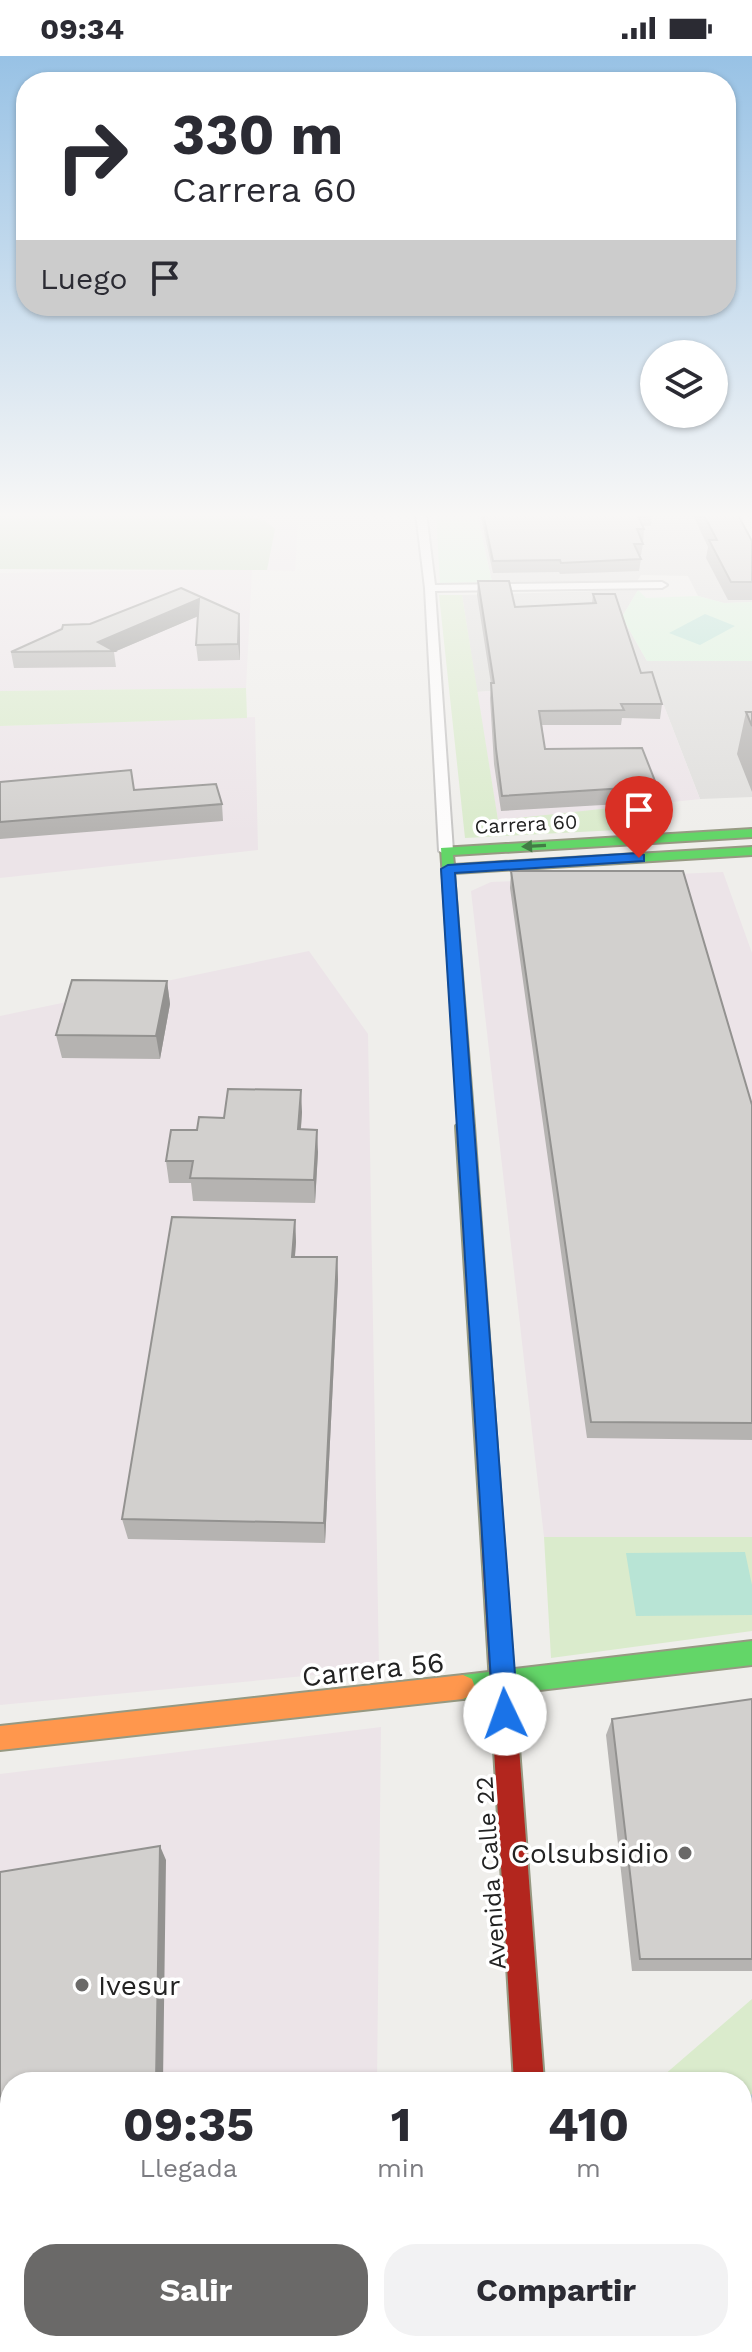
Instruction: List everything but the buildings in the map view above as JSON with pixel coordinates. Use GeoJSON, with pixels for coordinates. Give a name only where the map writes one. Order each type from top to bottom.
{"type":"FeatureCollection","features":[{"type":"Feature","properties":{"kind":"street","name":"Avenida Calle 22"},"geometry":{"type":"LineString","coordinates":[[432,620],[528,2072]]}},
{"type":"Feature","properties":{"kind":"street","name":"Carrera 60"},"geometry":{"type":"LineString","coordinates":[[692,846],[752,833]]}},
{"type":"Feature","properties":{"kind":"street","name":"Carrera 60"},"geometry":{"type":"LineString","coordinates":[[447,860],[692,846],[752,851]]}},
{"type":"Feature","properties":{"kind":"street","name":"Carrera 56"},"geometry":{"type":"LineString","coordinates":[[0,1738],[752,1653]]}},
{"type":"Feature","properties":{"kind":"shaded area"},"geometry":{"type":"Polygon","coordinates":[[[0,620],[249,620],[246,688],[0,691],[0,620]]]}},
{"type":"Feature","properties":{"kind":"shaded area"},"geometry":{"type":"Polygon","coordinates":[[[466,620],[624,620],[647,661],[752,661],[752,797],[700,799],[654,680],[477,692],[466,620]]]}},
{"type":"Feature","properties":{"kind":"shaded area"},"geometry":{"type":"Polygon","coordinates":[[[654,680],[700,799],[498,821],[477,692],[654,680]]]}},
{"type":"Feature","properties":{"kind":"shaded area"},"geometry":{"type":"Polygon","coordinates":[[[255,717],[258,850],[0,878],[0,726],[255,717]]]}},
{"type":"Feature","properties":{"kind":"shaded area"},"geometry":{"type":"Polygon","coordinates":[[[723,872],[752,953],[752,1537],[544,1537],[471,891],[491,882],[723,872]]]}},
{"type":"Feature","properties":{"kind":"shaded area"},"geometry":{"type":"Polygon","coordinates":[[[309,951],[368,1034],[379,1669],[0,1705],[0,1016],[309,951]]]}},
{"type":"Feature","properties":{"kind":"shaded area"},"geometry":{"type":"Polygon","coordinates":[[[381,1727],[377,2072],[0,2072],[0,1774],[381,1727]]]}},
{"type":"Feature","properties":{"kind":"green space"},"geometry":{"type":"Polygon","coordinates":[[[442,620],[466,620],[498,820],[648,804],[655,828],[465,838],[442,620]]]}},
{"type":"Feature","properties":{"kind":"green space"},"geometry":{"type":"Polygon","coordinates":[[[624,620],[752,620],[752,661],[647,661],[624,620]]]}},
{"type":"Feature","properties":{"kind":"green space"},"geometry":{"type":"Polygon","coordinates":[[[693,620],[720,620],[735,626],[700,645],[669,633],[693,620]]]}},
{"type":"Feature","properties":{"kind":"green space"},"geometry":{"type":"Polygon","coordinates":[[[246,688],[247,718],[0,726],[0,691],[246,688]]]}},
{"type":"Feature","properties":{"kind":"green space"},"geometry":{"type":"Polygon","coordinates":[[[544,1537],[752,1537],[752,1631],[551,1658],[544,1537]]]}},
{"type":"Feature","properties":{"kind":"green space"},"geometry":{"type":"Polygon","coordinates":[[[745,1552],[752,1585],[752,1615],[636,1616],[626,1553],[745,1552]]]}},
{"type":"Feature","properties":{"kind":"green space"},"geometry":{"type":"Polygon","coordinates":[[[752,1999],[752,2072],[668,2072],[752,1999]]]}},
{"type":"Feature","properties":{"kind":"traffic: fast"},"geometry":{"type":"LineString","coordinates":[[465,1126],[446,851],[752,833]]}},
{"type":"Feature","properties":{"kind":"traffic: fast"},"geometry":{"type":"LineString","coordinates":[[448,869],[752,851]]}},
{"type":"Feature","properties":{"kind":"traffic: fast"},"geometry":{"type":"LineString","coordinates":[[463,1687],[752,1653]]}},
{"type":"Feature","properties":{"kind":"traffic: slow"},"geometry":{"type":"LineString","coordinates":[[465,1126],[492,1533]]}},
{"type":"Feature","properties":{"kind":"traffic: slow"},"geometry":{"type":"LineString","coordinates":[[0,1738],[463,1687]]}},
{"type":"Feature","properties":{"kind":"traffic: jam"},"geometry":{"type":"LineString","coordinates":[[492,1533],[528,2072]]}},
{"type":"Feature","properties":{"kind":"place","name":"Colsubsidio"},"geometry":{"type":"Point","coordinates":[685,1853]}},
{"type":"Feature","properties":{"kind":"place","name":"Ivesur"},"geometry":{"type":"Point","coordinates":[82,1985]}},
{"type":"Feature","properties":{"kind":"route"},"geometry":{"type":"LineString","coordinates":[[505,1714],[448,869],[639,858]]}}]}
